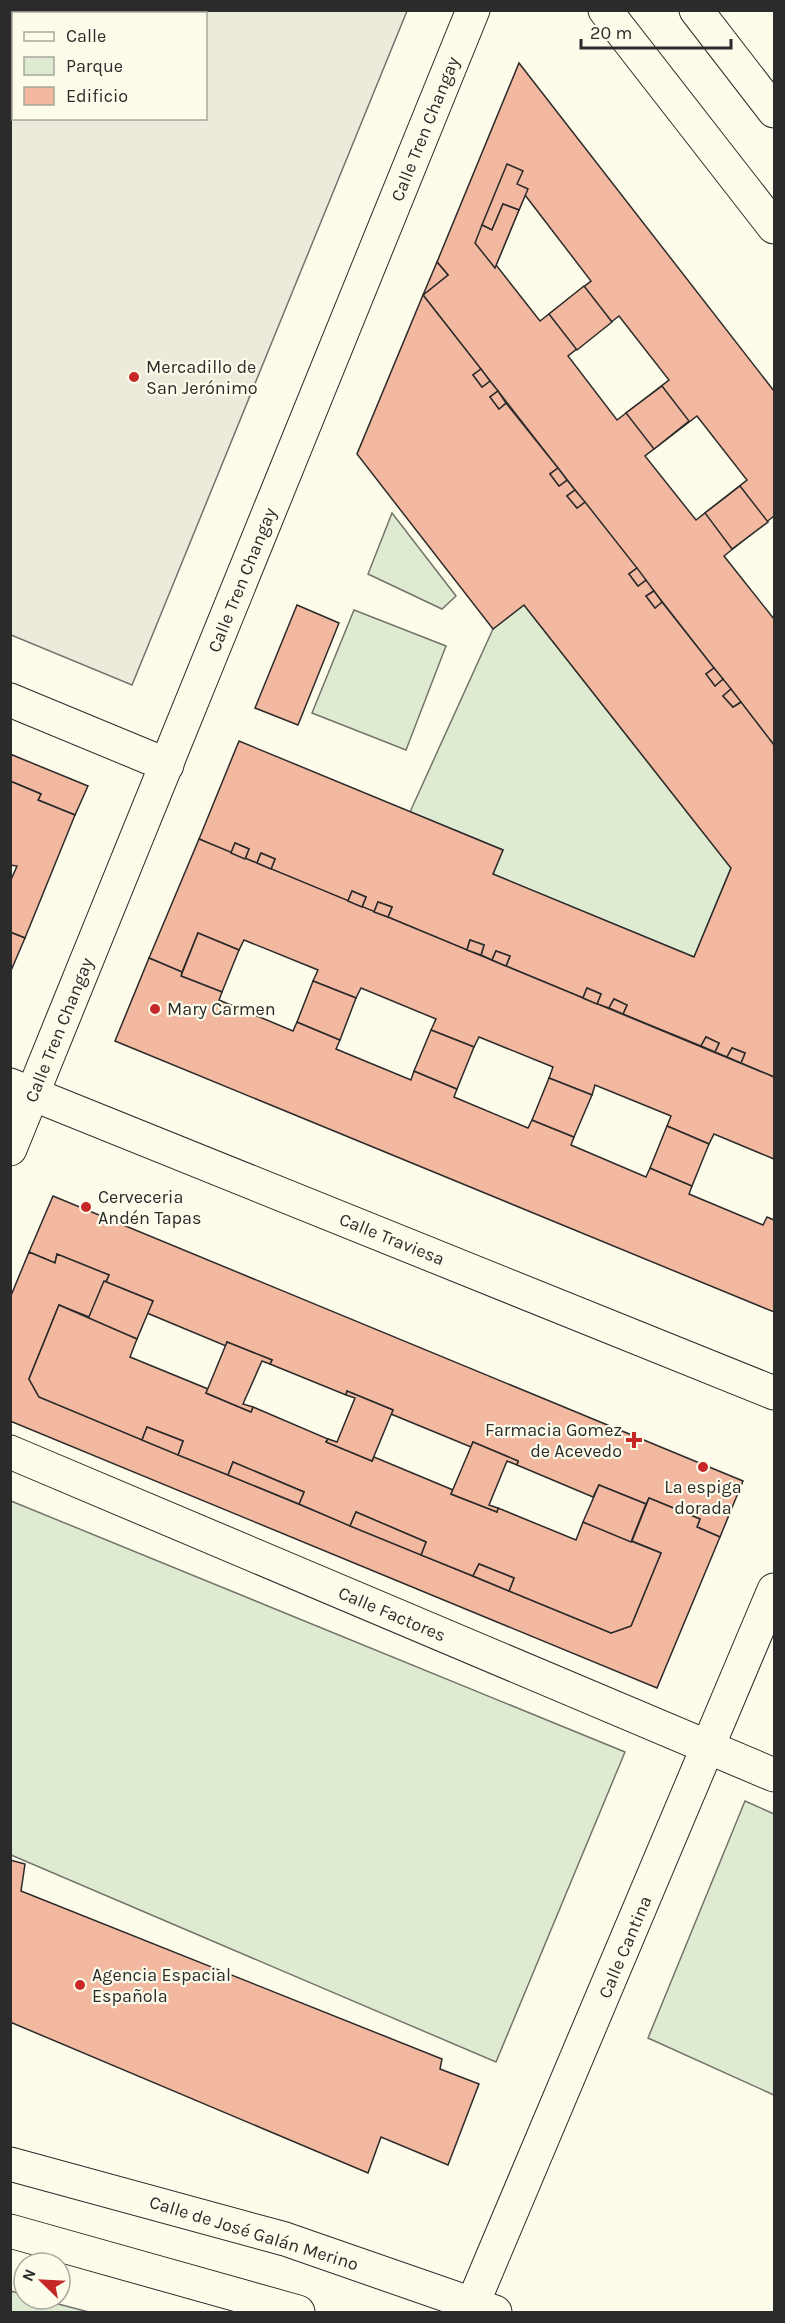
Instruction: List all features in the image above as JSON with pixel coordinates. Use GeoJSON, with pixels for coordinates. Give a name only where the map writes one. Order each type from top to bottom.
{"type":"FeatureCollection","features":[{"type":"Feature","properties":{"kind":"street","name":"Calle Tren Changay"},"geometry":{"type":"LineString","coordinates":[[10,1149],[22,1090],[167,765],[473,10]]}},
{"type":"Feature","properties":{"kind":"street"},"geometry":{"type":"LineString","coordinates":[[605,10],[774,227]]}},
{"type":"Feature","properties":{"kind":"street"},"geometry":{"type":"LineString","coordinates":[[696,10],[774,111]]}},
{"type":"Feature","properties":{"kind":"street"},"geometry":{"type":"LineString","coordinates":[[10,700],[167,765]]}},
{"type":"Feature","properties":{"kind":"street","name":"Calle Traviesa"},"geometry":{"type":"LineString","coordinates":[[22,1090],[774,1393]]}},
{"type":"Feature","properties":{"kind":"street","name":"Calle Factores"},"geometry":{"type":"LineString","coordinates":[[10,1452],[774,1775]]}},
{"type":"Feature","properties":{"kind":"street","name":"Calle Cantina"},"geometry":{"type":"LineString","coordinates":[[484,2308],[774,1590]]}},
{"type":"Feature","properties":{"kind":"street","name":"Calle de José Galán Merino"},"geometry":{"type":"LineString","coordinates":[[10,2164],[285,2239],[484,2308]]}},
{"type":"Feature","properties":{"kind":"street"},"geometry":{"type":"LineString","coordinates":[[10,2231],[298,2313]]}},
{"type":"Feature","properties":{"kind":"green space"},"geometry":{"type":"Polygon","coordinates":[[[392,513],[456,596],[442,609],[368,574],[392,513]]]}},
{"type":"Feature","properties":{"kind":"green space"},"geometry":{"type":"Polygon","coordinates":[[[524,605],[731,868],[694,957],[493,874],[503,850],[410,812],[493,629],[524,605]]]}},
{"type":"Feature","properties":{"kind":"green space"},"geometry":{"type":"Polygon","coordinates":[[[354,610],[446,646],[406,750],[312,713],[354,610]]]}},
{"type":"Feature","properties":{"kind":"green space"},"geometry":{"type":"Polygon","coordinates":[[[11,1501],[625,1752],[496,2062],[11,1855],[11,1501]]]}},
{"type":"Feature","properties":{"kind":"green space"},"geometry":{"type":"Polygon","coordinates":[[[745,1801],[774,1814],[774,2095],[648,2038],[745,1801]]]}},
{"type":"Feature","properties":{"kind":"green space"},"geometry":{"type":"Polygon","coordinates":[[[11,2291],[12,2311],[72,2311],[72,2308],[89,2312],[11,2312],[11,2291]]]}},
{"type":"Feature","properties":{"kind":"shaded area","name":"Mercadillo de San Jerónimo"},"geometry":{"type":"Polygon","coordinates":[[[10,11],[407,11],[132,685],[11,635],[10,11]]]}},
{"type":"Feature","properties":{"kind":"building"},"geometry":{"type":"Polygon","coordinates":[[[519,63],[774,391],[774,516],[724,556],[774,619],[774,745],[423,295],[448,275],[437,262],[519,63]],[[525,195],[496,265],[540,321],[591,281],[525,195]],[[619,316],[568,356],[617,420],[669,380],[619,316]],[[697,416],[645,456],[696,520],[747,480],[697,416]]]}},
{"type":"Feature","properties":{"kind":"building"},"geometry":{"type":"Polygon","coordinates":[[[507,164],[523,171],[517,184],[528,189],[519,210],[503,204],[492,230],[482,225],[507,164]]]}},
{"type":"Feature","properties":{"kind":"building"},"geometry":{"type":"Polygon","coordinates":[[[503,204],[519,210],[495,268],[475,243],[482,225],[492,230],[503,204]]]}},
{"type":"Feature","properties":{"kind":"building"},"geometry":{"type":"Polygon","coordinates":[[[437,262],[448,275],[423,295],[437,262]]]}},
{"type":"Feature","properties":{"kind":"building"},"geometry":{"type":"Polygon","coordinates":[[[584,286],[612,322],[577,350],[549,314],[584,286]]]}},
{"type":"Feature","properties":{"kind":"building"},"geometry":{"type":"Polygon","coordinates":[[[423,295],[481,369],[473,375],[482,387],[490,381],[498,391],[490,397],[499,409],[506,403],[558,468],[550,474],[559,486],[567,480],[575,490],[567,496],[577,508],[585,502],[637,568],[629,574],[638,586],[646,580],[654,591],[646,596],[655,608],[662,602],[714,668],[706,674],[715,686],[723,679],[731,689],[723,696],[733,707],[741,702],[774,745],[774,1077],[741,1063],[745,1053],[732,1048],[727,1057],[715,1052],[719,1043],[706,1037],[701,1046],[623,1014],[627,1005],[614,999],[609,1008],[597,1004],[601,994],[587,988],[583,998],[506,966],[510,956],[496,951],[492,960],[481,955],[484,945],[470,940],[467,950],[388,917],[392,907],[378,902],[374,912],[362,907],[366,897],[352,891],[348,901],[271,869],[275,859],[261,853],[257,863],[245,859],[249,849],[235,843],[231,853],[199,839],[239,741],[503,850],[493,874],[694,957],[731,868],[524,605],[493,629],[357,454],[423,295]]]}},
{"type":"Feature","properties":{"kind":"building"},"geometry":{"type":"Polygon","coordinates":[[[481,369],[490,381],[482,387],[473,375],[481,369]]]}},
{"type":"Feature","properties":{"kind":"building"},"geometry":{"type":"Polygon","coordinates":[[[662,386],[689,421],[654,449],[626,413],[662,386]]]}},
{"type":"Feature","properties":{"kind":"building"},"geometry":{"type":"Polygon","coordinates":[[[498,391],[506,403],[499,409],[490,397],[498,391]]]}},
{"type":"Feature","properties":{"kind":"building"},"geometry":{"type":"Polygon","coordinates":[[[558,468],[567,480],[559,486],[550,474],[558,468]]]}},
{"type":"Feature","properties":{"kind":"building"},"geometry":{"type":"Polygon","coordinates":[[[740,486],[768,522],[732,549],[705,513],[740,486]]]}},
{"type":"Feature","properties":{"kind":"building"},"geometry":{"type":"Polygon","coordinates":[[[575,490],[585,502],[577,508],[567,496],[575,490]]]}},
{"type":"Feature","properties":{"kind":"building"},"geometry":{"type":"Polygon","coordinates":[[[637,568],[646,580],[638,586],[629,574],[637,568]]]}},
{"type":"Feature","properties":{"kind":"building"},"geometry":{"type":"Polygon","coordinates":[[[654,591],[662,602],[655,608],[646,596],[654,591]]]}},
{"type":"Feature","properties":{"kind":"building"},"geometry":{"type":"Polygon","coordinates":[[[297,605],[339,623],[298,725],[255,708],[297,605]]]}},
{"type":"Feature","properties":{"kind":"building"},"geometry":{"type":"Polygon","coordinates":[[[714,668],[723,679],[715,686],[706,674],[714,668]]]}},
{"type":"Feature","properties":{"kind":"building"},"geometry":{"type":"Polygon","coordinates":[[[731,689],[741,702],[733,707],[723,696],[731,689]]]}},
{"type":"Feature","properties":{"kind":"building"},"geometry":{"type":"Polygon","coordinates":[[[10,754],[88,786],[75,815],[38,800],[41,794],[10,781],[10,754]]]}},
{"type":"Feature","properties":{"kind":"building"},"geometry":{"type":"Polygon","coordinates":[[[10,781],[41,794],[38,800],[75,815],[25,938],[10,932],[10,882],[17,866],[10,865],[10,781]]]}},
{"type":"Feature","properties":{"kind":"building"},"geometry":{"type":"Polygon","coordinates":[[[199,839],[774,1077],[774,1159],[714,1134],[709,1144],[667,1126],[671,1116],[595,1085],[592,1095],[549,1078],[553,1067],[479,1037],[474,1047],[431,1030],[436,1019],[361,988],[356,998],[313,981],[318,970],[244,940],[239,950],[198,933],[182,972],[149,958],[199,839]]]}},
{"type":"Feature","properties":{"kind":"building"},"geometry":{"type":"Polygon","coordinates":[[[235,843],[249,849],[245,859],[231,853],[235,843]]]}},
{"type":"Feature","properties":{"kind":"building"},"geometry":{"type":"Polygon","coordinates":[[[261,853],[275,859],[271,869],[257,863],[261,853]]]}},
{"type":"Feature","properties":{"kind":"building"},"geometry":{"type":"Polygon","coordinates":[[[352,891],[366,897],[362,907],[348,901],[352,891]]]}},
{"type":"Feature","properties":{"kind":"building"},"geometry":{"type":"Polygon","coordinates":[[[378,902],[392,907],[388,917],[374,912],[378,902]]]}},
{"type":"Feature","properties":{"kind":"building"},"geometry":{"type":"Polygon","coordinates":[[[10,932],[25,938],[10,973],[10,932]]]}},
{"type":"Feature","properties":{"kind":"building"},"geometry":{"type":"Polygon","coordinates":[[[198,933],[239,950],[222,992],[181,976],[198,933]]]}},
{"type":"Feature","properties":{"kind":"building"},"geometry":{"type":"Polygon","coordinates":[[[470,940],[484,945],[481,955],[467,950],[470,940]]]}},
{"type":"Feature","properties":{"kind":"building"},"geometry":{"type":"Polygon","coordinates":[[[496,951],[510,956],[506,966],[492,960],[496,951]]]}},
{"type":"Feature","properties":{"kind":"building"},"geometry":{"type":"Polygon","coordinates":[[[149,958],[182,972],[181,976],[222,992],[219,1000],[293,1031],[297,1022],[340,1040],[336,1049],[411,1080],[414,1071],[457,1089],[454,1097],[528,1128],[532,1120],[574,1137],[571,1145],[646,1177],[650,1168],[692,1186],[689,1194],[763,1225],[767,1217],[774,1220],[774,1312],[115,1041],[149,958]]]}},
{"type":"Feature","properties":{"kind":"building"},"geometry":{"type":"Polygon","coordinates":[[[313,981],[356,998],[340,1040],[297,1022],[313,981]]]}},
{"type":"Feature","properties":{"kind":"building"},"geometry":{"type":"Polygon","coordinates":[[[587,988],[601,994],[597,1004],[583,998],[587,988]]]}},
{"type":"Feature","properties":{"kind":"building"},"geometry":{"type":"Polygon","coordinates":[[[614,999],[627,1005],[623,1014],[609,1008],[614,999]]]}},
{"type":"Feature","properties":{"kind":"building"},"geometry":{"type":"Polygon","coordinates":[[[431,1030],[474,1047],[457,1089],[414,1071],[431,1030]]]}},
{"type":"Feature","properties":{"kind":"building"},"geometry":{"type":"Polygon","coordinates":[[[706,1037],[719,1043],[715,1052],[701,1046],[706,1037]]]}},
{"type":"Feature","properties":{"kind":"building"},"geometry":{"type":"Polygon","coordinates":[[[732,1048],[745,1053],[741,1063],[727,1057],[732,1048]]]}},
{"type":"Feature","properties":{"kind":"building"},"geometry":{"type":"Polygon","coordinates":[[[549,1078],[592,1095],[574,1137],[532,1120],[549,1078]]]}},
{"type":"Feature","properties":{"kind":"building"},"geometry":{"type":"Polygon","coordinates":[[[667,1126],[709,1144],[692,1186],[650,1168],[667,1126]]]}},
{"type":"Feature","properties":{"kind":"building"},"geometry":{"type":"Polygon","coordinates":[[[53,1196],[743,1481],[720,1537],[697,1527],[700,1519],[649,1498],[646,1504],[599,1485],[593,1497],[517,1465],[518,1461],[473,1442],[471,1447],[391,1414],[393,1410],[347,1391],[346,1395],[270,1364],[272,1360],[227,1342],[226,1346],[147,1313],[153,1301],[106,1282],[109,1275],[57,1254],[55,1263],[29,1252],[53,1196]]]}},
{"type":"Feature","properties":{"kind":"building"},"geometry":{"type":"Polygon","coordinates":[[[29,1252],[55,1263],[57,1254],[109,1275],[89,1317],[59,1305],[29,1379],[39,1397],[611,1633],[631,1626],[661,1553],[632,1541],[649,1498],[700,1519],[697,1527],[720,1537],[657,1688],[10,1421],[10,1298],[29,1252]]]}},
{"type":"Feature","properties":{"kind":"building"},"geometry":{"type":"Polygon","coordinates":[[[104,1281],[153,1301],[137,1339],[88,1319],[104,1281]]]}},
{"type":"Feature","properties":{"kind":"building"},"geometry":{"type":"Polygon","coordinates":[[[59,1305],[137,1339],[130,1357],[208,1389],[206,1393],[251,1412],[253,1407],[328,1439],[326,1442],[372,1461],[374,1457],[453,1490],[451,1494],[497,1512],[498,1508],[576,1540],[583,1522],[661,1553],[631,1626],[611,1633],[509,1591],[514,1578],[479,1564],[473,1576],[421,1555],[426,1542],[356,1512],[350,1526],[299,1504],[304,1492],[233,1462],[228,1475],[178,1455],[183,1441],[147,1427],[142,1440],[39,1397],[29,1379],[59,1305]]]}},
{"type":"Feature","properties":{"kind":"building"},"geometry":{"type":"Polygon","coordinates":[[[227,1342],[272,1360],[270,1364],[262,1361],[243,1404],[253,1407],[251,1412],[206,1393],[227,1342]]]}},
{"type":"Feature","properties":{"kind":"building"},"geometry":{"type":"Polygon","coordinates":[[[347,1391],[393,1410],[372,1461],[326,1442],[328,1439],[337,1442],[355,1398],[346,1395],[347,1391]]]}},
{"type":"Feature","properties":{"kind":"building"},"geometry":{"type":"Polygon","coordinates":[[[147,1427],[183,1441],[178,1455],[142,1440],[147,1427]]]}},
{"type":"Feature","properties":{"kind":"building"},"geometry":{"type":"Polygon","coordinates":[[[473,1442],[518,1461],[517,1465],[507,1461],[489,1505],[498,1508],[497,1512],[451,1494],[473,1442]]]}},
{"type":"Feature","properties":{"kind":"building"},"geometry":{"type":"Polygon","coordinates":[[[233,1462],[304,1492],[299,1504],[228,1475],[233,1462]]]}},
{"type":"Feature","properties":{"kind":"building"},"geometry":{"type":"Polygon","coordinates":[[[599,1485],[646,1504],[631,1542],[583,1522],[599,1485]]]}},
{"type":"Feature","properties":{"kind":"building"},"geometry":{"type":"Polygon","coordinates":[[[356,1512],[426,1542],[421,1555],[350,1526],[356,1512]]]}},
{"type":"Feature","properties":{"kind":"building"},"geometry":{"type":"Polygon","coordinates":[[[479,1564],[514,1578],[509,1591],[473,1576],[479,1564]]]}},
{"type":"Feature","properties":{"kind":"building"},"geometry":{"type":"Polygon","coordinates":[[[10,1860],[25,1864],[21,1891],[442,2059],[440,2069],[479,2084],[448,2165],[381,2137],[368,2173],[10,2022],[10,1860]]]}},
{"type":"Feature","properties":{"kind":"place","name":"Mercadillo de San Jerónimo"},"geometry":{"type":"Point","coordinates":[134,377]}},
{"type":"Feature","properties":{"kind":"place","name":"Mary Carmen"},"geometry":{"type":"Point","coordinates":[155,1009]}},
{"type":"Feature","properties":{"kind":"place","name":"Cerveceria Andén Tapas"},"geometry":{"type":"Point","coordinates":[86,1207]}},
{"type":"Feature","properties":{"kind":"place","name":"Farmacia Gomez de Acevedo"},"geometry":{"type":"Point","coordinates":[634,1440]}},
{"type":"Feature","properties":{"kind":"place","name":"La espiga dorada"},"geometry":{"type":"Point","coordinates":[703,1467]}},
{"type":"Feature","properties":{"kind":"place","name":"Agencia Espacial Española"},"geometry":{"type":"Point","coordinates":[80,1985]}}]}
